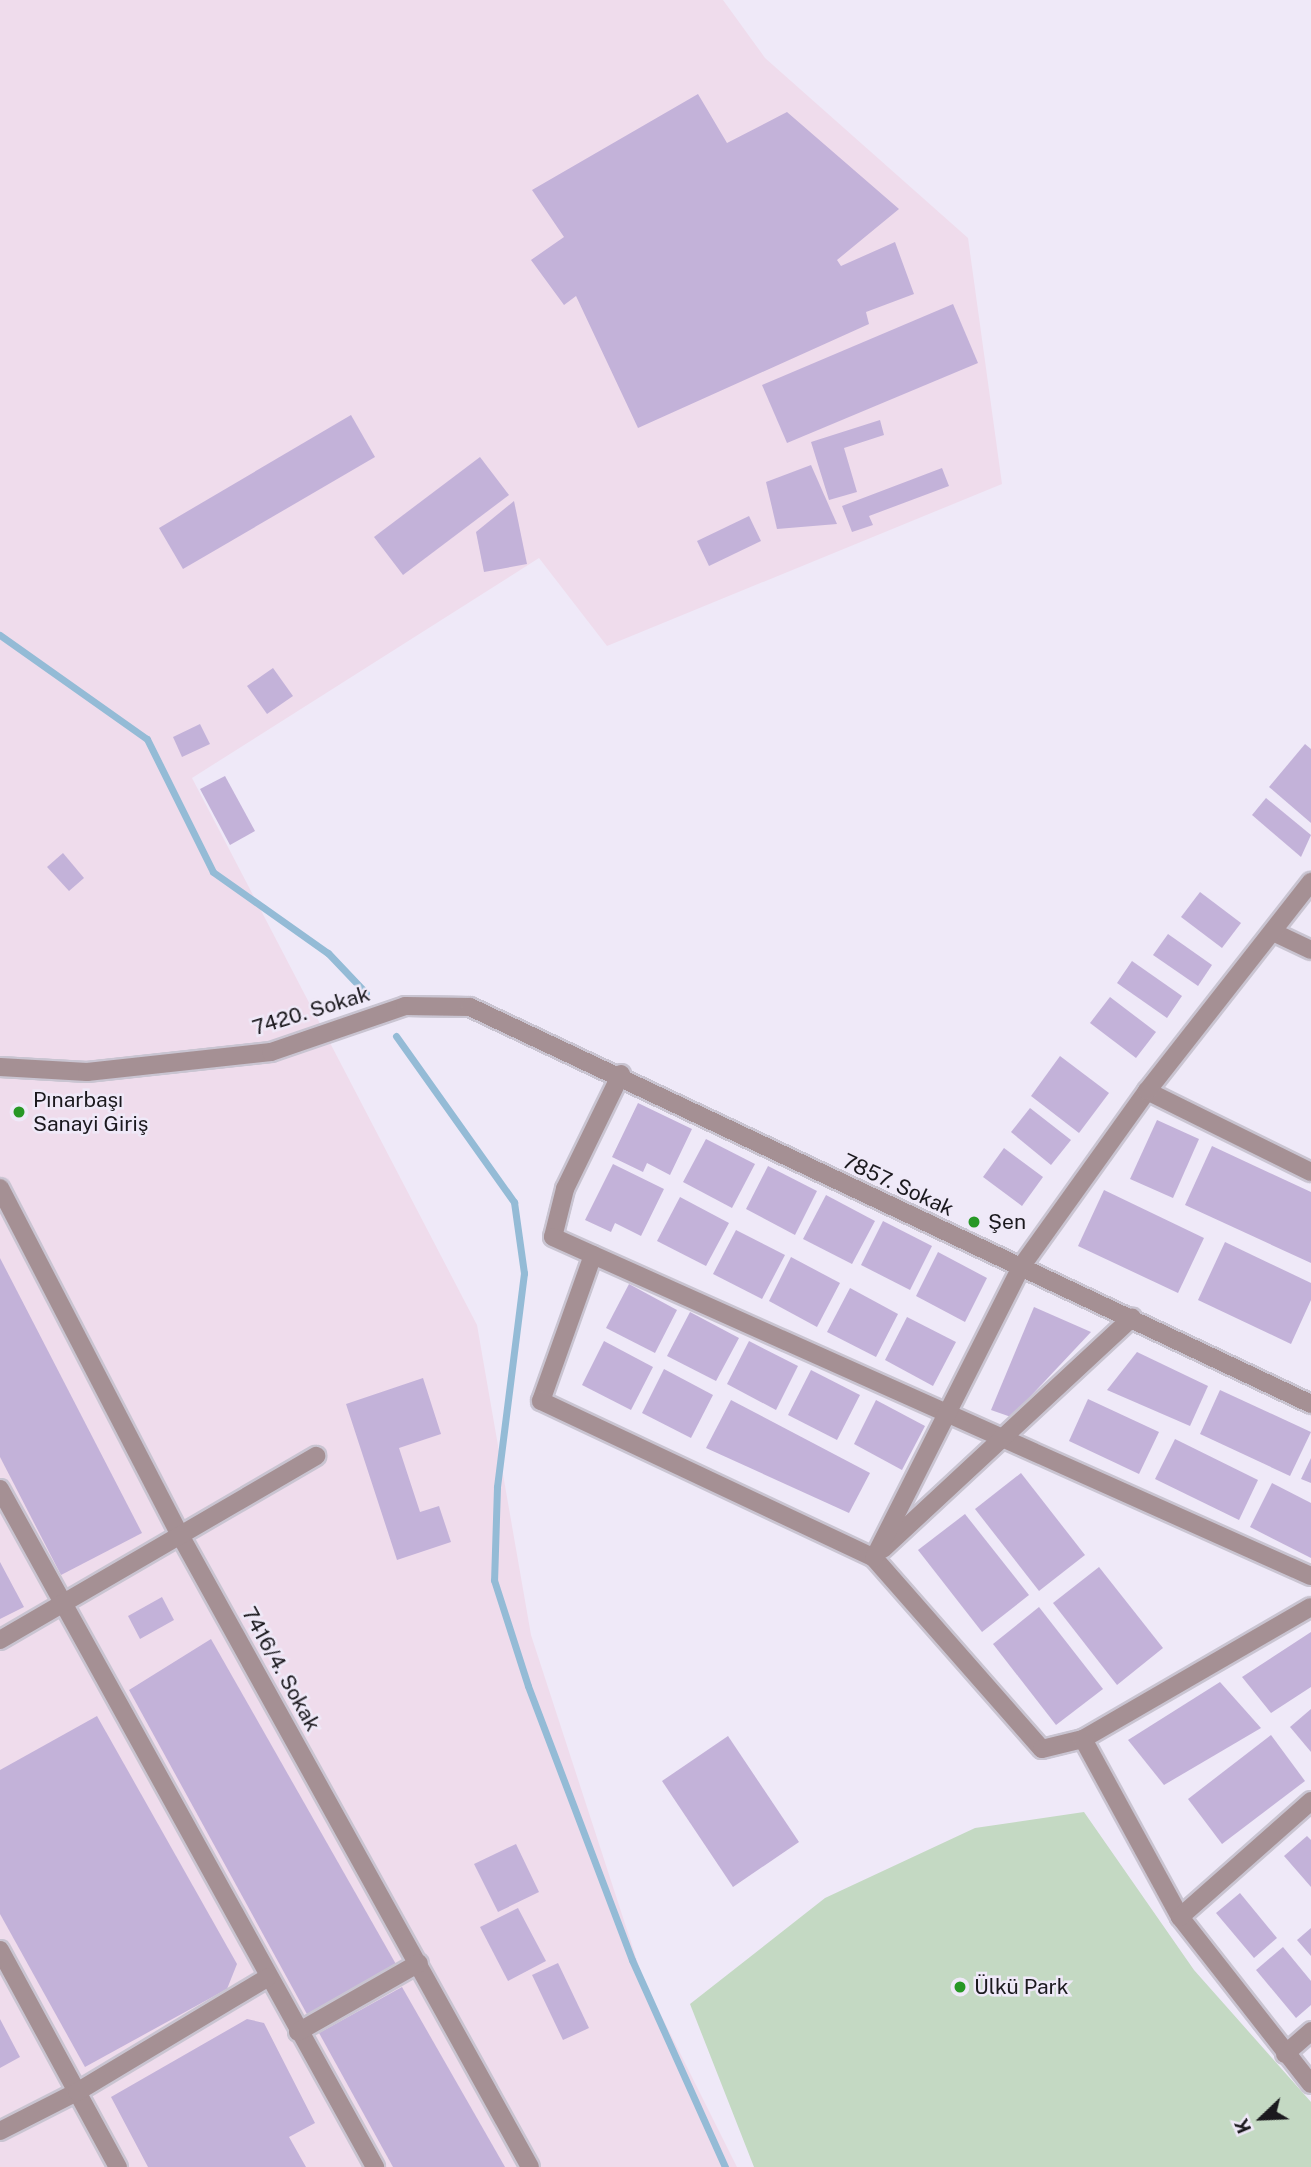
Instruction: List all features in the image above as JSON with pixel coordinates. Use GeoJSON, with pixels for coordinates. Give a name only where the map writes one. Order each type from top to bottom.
{"type":"FeatureCollection","features":[{"type":"Feature","properties":{"kind":"street"},"geometry":{"type":"LineString","coordinates":[[874,1558],[1021,1266],[1147,1091],[1311,882]]}},
{"type":"Feature","properties":{"kind":"street"},"geometry":{"type":"LineString","coordinates":[[1273,932],[1311,950]]}},
{"type":"Feature","properties":{"kind":"street","name":"7420. Sokak"},"geometry":{"type":"LineString","coordinates":[[0,1067],[87,1072],[271,1052],[405,1006],[470,1007],[621,1074]]}},
{"type":"Feature","properties":{"kind":"street"},"geometry":{"type":"LineString","coordinates":[[621,1074],[565,1189],[553,1237],[1311,1576]]}},
{"type":"Feature","properties":{"kind":"street","name":"7857. Sokak"},"geometry":{"type":"LineString","coordinates":[[621,1074],[715,1126],[1021,1266],[1311,1404]]}},
{"type":"Feature","properties":{"kind":"street"},"geometry":{"type":"LineString","coordinates":[[1147,1091],[1311,1172]]}},
{"type":"Feature","properties":{"kind":"street","name":"7416/4. Sokak"},"geometry":{"type":"LineString","coordinates":[[0,1188],[180,1535],[530,2167]]}},
{"type":"Feature","properties":{"kind":"street"},"geometry":{"type":"LineString","coordinates":[[593,1255],[541,1401],[874,1558],[1042,1749],[1083,1739],[1311,1607]]}},
{"type":"Feature","properties":{"kind":"street"},"geometry":{"type":"LineString","coordinates":[[874,1558],[1132,1318]]}},
{"type":"Feature","properties":{"kind":"street"},"geometry":{"type":"LineString","coordinates":[[0,1640],[316,1457]]}},
{"type":"Feature","properties":{"kind":"street"},"geometry":{"type":"LineString","coordinates":[[0,1489],[267,1978],[375,2167]]}},
{"type":"Feature","properties":{"kind":"street"},"geometry":{"type":"LineString","coordinates":[[1083,1739],[1180,1917],[1311,2084]]}},
{"type":"Feature","properties":{"kind":"street"},"geometry":{"type":"LineString","coordinates":[[1180,1917],[1311,1801]]}},
{"type":"Feature","properties":{"kind":"street"},"geometry":{"type":"LineString","coordinates":[[0,1950],[118,2167]]}},
{"type":"Feature","properties":{"kind":"street"},"geometry":{"type":"LineString","coordinates":[[298,2032],[419,1963]]}},
{"type":"Feature","properties":{"kind":"street"},"geometry":{"type":"LineString","coordinates":[[0,2131],[77,2092],[267,1978]]}},
{"type":"Feature","properties":{"kind":"street"},"geometry":{"type":"LineString","coordinates":[[1285,2054],[1311,2031]]}},
{"type":"Feature","properties":{"kind":"shaded area"},"geometry":{"type":"Polygon","coordinates":[[[0,0],[723,0],[765,58],[968,238],[1002,484],[607,646],[539,558],[192,778],[477,1325],[531,1635],[643,1979],[737,2167],[0,2167],[0,0]]]}},
{"type":"Feature","properties":{"kind":"green space","name":"Ülkü Park"},"geometry":{"type":"Polygon","coordinates":[[[1084,1812],[1194,1970],[1311,2102],[1311,2167],[754,2167],[690,2004],[825,1898],[975,1828],[1084,1812]]]}},
{"type":"Feature","properties":{"kind":"building"},"geometry":{"type":"Polygon","coordinates":[[[698,94],[727,143],[787,112],[899,209],[837,260],[841,266],[895,242],[914,294],[866,312],[869,324],[638,428],[576,296],[564,305],[531,260],[564,237],[532,190],[698,94]]]}},
{"type":"Feature","properties":{"kind":"building"},"geometry":{"type":"Polygon","coordinates":[[[953,304],[978,363],[787,443],[762,385],[953,304]]]}},
{"type":"Feature","properties":{"kind":"building"},"geometry":{"type":"Polygon","coordinates":[[[351,415],[375,457],[183,569],[159,528],[351,415]]]}},
{"type":"Feature","properties":{"kind":"building"},"geometry":{"type":"Polygon","coordinates":[[[880,420],[884,435],[844,448],[857,492],[829,500],[811,442],[880,420]]]}},
{"type":"Feature","properties":{"kind":"building"},"geometry":{"type":"Polygon","coordinates":[[[480,457],[509,495],[403,575],[374,537],[480,457]]]}},
{"type":"Feature","properties":{"kind":"building"},"geometry":{"type":"Polygon","coordinates":[[[811,465],[837,524],[777,529],[766,482],[811,465]]]}},
{"type":"Feature","properties":{"kind":"building"},"geometry":{"type":"Polygon","coordinates":[[[942,468],[949,486],[869,516],[873,525],[852,532],[842,506],[942,468]]]}},
{"type":"Feature","properties":{"kind":"building"},"geometry":{"type":"Polygon","coordinates":[[[514,501],[527,564],[484,572],[476,532],[514,501]]]}},
{"type":"Feature","properties":{"kind":"building"},"geometry":{"type":"Polygon","coordinates":[[[749,516],[761,541],[709,566],[697,541],[749,516]]]}},
{"type":"Feature","properties":{"kind":"building"},"geometry":{"type":"Polygon","coordinates":[[[273,668],[293,696],[267,714],[247,686],[273,668]]]}},
{"type":"Feature","properties":{"kind":"building"},"geometry":{"type":"Polygon","coordinates":[[[200,724],[210,744],[182,757],[173,737],[200,724]]]}},
{"type":"Feature","properties":{"kind":"building"},"geometry":{"type":"Polygon","coordinates":[[[1305,744],[1311,749],[1311,823],[1269,787],[1305,744]]]}},
{"type":"Feature","properties":{"kind":"building"},"geometry":{"type":"Polygon","coordinates":[[[225,776],[255,831],[230,845],[200,789],[225,776]]]}},
{"type":"Feature","properties":{"kind":"building"},"geometry":{"type":"Polygon","coordinates":[[[1266,798],[1311,835],[1301,857],[1252,815],[1266,798]]]}},
{"type":"Feature","properties":{"kind":"building"},"geometry":{"type":"Polygon","coordinates":[[[63,853],[84,878],[69,891],[47,867],[63,853]]]}},
{"type":"Feature","properties":{"kind":"building"},"geometry":{"type":"Polygon","coordinates":[[[1200,892],[1241,923],[1222,948],[1181,917],[1200,892]]]}},
{"type":"Feature","properties":{"kind":"building"},"geometry":{"type":"Polygon","coordinates":[[[1168,934],[1212,965],[1198,986],[1153,955],[1168,934]]]}},
{"type":"Feature","properties":{"kind":"building"},"geometry":{"type":"Polygon","coordinates":[[[1132,961],[1182,996],[1167,1018],[1117,983],[1132,961]]]}},
{"type":"Feature","properties":{"kind":"building"},"geometry":{"type":"Polygon","coordinates":[[[1110,997],[1156,1032],[1136,1058],[1090,1023],[1110,997]]]}},
{"type":"Feature","properties":{"kind":"building"},"geometry":{"type":"Polygon","coordinates":[[[1060,1056],[1109,1093],[1079,1133],[1031,1096],[1060,1056]]]}},
{"type":"Feature","properties":{"kind":"building"},"geometry":{"type":"Polygon","coordinates":[[[638,1103],[692,1129],[670,1175],[647,1163],[643,1172],[612,1157],[638,1103]]]}},
{"type":"Feature","properties":{"kind":"building"},"geometry":{"type":"Polygon","coordinates":[[[1030,1108],[1071,1140],[1051,1165],[1011,1132],[1030,1108]]]}},
{"type":"Feature","properties":{"kind":"building"},"geometry":{"type":"Polygon","coordinates":[[[1157,1120],[1199,1139],[1173,1198],[1130,1179],[1157,1120]]]}},
{"type":"Feature","properties":{"kind":"building"},"geometry":{"type":"Polygon","coordinates":[[[706,1139],[755,1164],[732,1208],[683,1182],[706,1139]]]}},
{"type":"Feature","properties":{"kind":"building"},"geometry":{"type":"Polygon","coordinates":[[[1212,1146],[1311,1192],[1311,1263],[1185,1205],[1212,1146]]]}},
{"type":"Feature","properties":{"kind":"building"},"geometry":{"type":"Polygon","coordinates":[[[1004,1148],[1043,1177],[1022,1206],[983,1177],[1004,1148]]]}},
{"type":"Feature","properties":{"kind":"building"},"geometry":{"type":"Polygon","coordinates":[[[613,1164],[664,1189],[641,1236],[615,1223],[611,1232],[585,1220],[613,1164]]]}},
{"type":"Feature","properties":{"kind":"building"},"geometry":{"type":"Polygon","coordinates":[[[768,1166],[817,1191],[795,1235],[746,1209],[768,1166]]]}},
{"type":"Feature","properties":{"kind":"building"},"geometry":{"type":"Polygon","coordinates":[[[1104,1190],[1204,1238],[1178,1293],[1078,1246],[1104,1190]]]}},
{"type":"Feature","properties":{"kind":"building"},"geometry":{"type":"Polygon","coordinates":[[[826,1195],[875,1221],[852,1264],[803,1239],[826,1195]]]}},
{"type":"Feature","properties":{"kind":"building"},"geometry":{"type":"Polygon","coordinates":[[[680,1197],[729,1223],[706,1266],[657,1241],[680,1197]]]}},
{"type":"Feature","properties":{"kind":"building"},"geometry":{"type":"Polygon","coordinates":[[[883,1221],[932,1246],[910,1290],[861,1265],[883,1221]]]}},
{"type":"Feature","properties":{"kind":"building"},"geometry":{"type":"Polygon","coordinates":[[[736,1230],[785,1255],[762,1299],[713,1274],[736,1230]]]}},
{"type":"Feature","properties":{"kind":"building"},"geometry":{"type":"Polygon","coordinates":[[[1225,1242],[1311,1283],[1311,1300],[1291,1344],[1198,1300],[1225,1242]]]}},
{"type":"Feature","properties":{"kind":"building"},"geometry":{"type":"Polygon","coordinates":[[[938,1252],[987,1278],[965,1322],[916,1296],[938,1252]]]}},
{"type":"Feature","properties":{"kind":"building"},"geometry":{"type":"Polygon","coordinates":[[[791,1257],[840,1283],[817,1327],[769,1301],[791,1257]]]}},
{"type":"Feature","properties":{"kind":"building"},"geometry":{"type":"Polygon","coordinates":[[[0,1258],[142,1533],[61,1575],[0,1457],[0,1258]]]}},
{"type":"Feature","properties":{"kind":"building"},"geometry":{"type":"Polygon","coordinates":[[[629,1284],[677,1310],[655,1353],[606,1328],[629,1284]]]}},
{"type":"Feature","properties":{"kind":"building"},"geometry":{"type":"Polygon","coordinates":[[[850,1288],[898,1314],[876,1357],[827,1332],[850,1288]]]}},
{"type":"Feature","properties":{"kind":"building"},"geometry":{"type":"Polygon","coordinates":[[[1034,1307],[1091,1332],[1011,1417],[991,1410],[1034,1307]]]}},
{"type":"Feature","properties":{"kind":"building"},"geometry":{"type":"Polygon","coordinates":[[[690,1312],[739,1338],[716,1381],[667,1356],[690,1312]]]}},
{"type":"Feature","properties":{"kind":"building"},"geometry":{"type":"Polygon","coordinates":[[[907,1317],[956,1342],[933,1386],[885,1360],[907,1317]]]}},
{"type":"Feature","properties":{"kind":"building"},"geometry":{"type":"Polygon","coordinates":[[[604,1341],[653,1367],[631,1410],[582,1385],[604,1341]]]}},
{"type":"Feature","properties":{"kind":"building"},"geometry":{"type":"Polygon","coordinates":[[[749,1341],[798,1366],[776,1410],[727,1384],[749,1341]]]}},
{"type":"Feature","properties":{"kind":"building"},"geometry":{"type":"Polygon","coordinates":[[[1137,1352],[1208,1386],[1190,1426],[1107,1390],[1137,1352]]]}},
{"type":"Feature","properties":{"kind":"building"},"geometry":{"type":"Polygon","coordinates":[[[664,1369],[713,1395],[691,1438],[642,1413],[664,1369]]]}},
{"type":"Feature","properties":{"kind":"building"},"geometry":{"type":"Polygon","coordinates":[[[811,1370],[860,1395],[837,1440],[788,1415],[811,1370]]]}},
{"type":"Feature","properties":{"kind":"building"},"geometry":{"type":"Polygon","coordinates":[[[423,1378],[441,1434],[399,1448],[420,1512],[439,1506],[451,1542],[397,1560],[346,1404],[423,1378]]]}},
{"type":"Feature","properties":{"kind":"building"},"geometry":{"type":"Polygon","coordinates":[[[1220,1390],[1311,1432],[1290,1476],[1200,1434],[1220,1390]]]}},
{"type":"Feature","properties":{"kind":"building"},"geometry":{"type":"Polygon","coordinates":[[[1088,1399],[1159,1432],[1139,1474],[1069,1441],[1088,1399]]]}},
{"type":"Feature","properties":{"kind":"building"},"geometry":{"type":"Polygon","coordinates":[[[731,1400],[870,1473],[849,1513],[706,1448],[731,1400]]]}},
{"type":"Feature","properties":{"kind":"building"},"geometry":{"type":"Polygon","coordinates":[[[876,1400],[925,1426],[902,1470],[854,1444],[876,1400]]]}},
{"type":"Feature","properties":{"kind":"building"},"geometry":{"type":"Polygon","coordinates":[[[1175,1439],[1258,1480],[1239,1520],[1155,1479],[1175,1439]]]}},
{"type":"Feature","properties":{"kind":"building"},"geometry":{"type":"Polygon","coordinates":[[[1311,1458],[1311,1483],[1301,1479],[1311,1458]]]}},
{"type":"Feature","properties":{"kind":"building"},"geometry":{"type":"Polygon","coordinates":[[[1021,1473],[1085,1555],[1039,1591],[975,1509],[1021,1473]]]}},
{"type":"Feature","properties":{"kind":"building"},"geometry":{"type":"Polygon","coordinates":[[[1272,1483],[1311,1503],[1311,1558],[1250,1527],[1272,1483]]]}},
{"type":"Feature","properties":{"kind":"building"},"geometry":{"type":"Polygon","coordinates":[[[965,1514],[1029,1595],[982,1632],[918,1550],[965,1514]]]}},
{"type":"Feature","properties":{"kind":"building"},"geometry":{"type":"Polygon","coordinates":[[[0,1562],[24,1607],[0,1619],[0,1562]]]}},
{"type":"Feature","properties":{"kind":"building"},"geometry":{"type":"Polygon","coordinates":[[[1099,1567],[1163,1648],[1117,1685],[1053,1603],[1099,1567]]]}},
{"type":"Feature","properties":{"kind":"building"},"geometry":{"type":"Polygon","coordinates":[[[162,1597],[174,1620],[140,1639],[128,1616],[162,1597]]]}},
{"type":"Feature","properties":{"kind":"building"},"geometry":{"type":"Polygon","coordinates":[[[1039,1607],[1103,1689],[1056,1725],[993,1644],[1039,1607]]]}},
{"type":"Feature","properties":{"kind":"building"},"geometry":{"type":"Polygon","coordinates":[[[1311,1632],[1311,1687],[1271,1713],[1242,1677],[1311,1632]]]}},
{"type":"Feature","properties":{"kind":"building"},"geometry":{"type":"Polygon","coordinates":[[[211,1639],[397,1966],[308,2016],[129,1690],[211,1639]]]}},
{"type":"Feature","properties":{"kind":"building"},"geometry":{"type":"Polygon","coordinates":[[[1220,1682],[1261,1728],[1164,1785],[1128,1740],[1220,1682]]]}},
{"type":"Feature","properties":{"kind":"building"},"geometry":{"type":"Polygon","coordinates":[[[1311,1709],[1311,1752],[1290,1727],[1311,1709]]]}},
{"type":"Feature","properties":{"kind":"building"},"geometry":{"type":"Polygon","coordinates":[[[97,1716],[237,1964],[227,1989],[85,2067],[0,1914],[0,1770],[97,1716]]]}},
{"type":"Feature","properties":{"kind":"building"},"geometry":{"type":"Polygon","coordinates":[[[1271,1735],[1305,1781],[1222,1844],[1188,1799],[1271,1735]]]}},
{"type":"Feature","properties":{"kind":"building"},"geometry":{"type":"Polygon","coordinates":[[[728,1736],[799,1842],[733,1887],[662,1781],[728,1736]]]}},
{"type":"Feature","properties":{"kind":"building"},"geometry":{"type":"Polygon","coordinates":[[[1307,1836],[1311,1840],[1311,1887],[1284,1856],[1307,1836]]]}},
{"type":"Feature","properties":{"kind":"building"},"geometry":{"type":"Polygon","coordinates":[[[516,1844],[539,1892],[498,1912],[474,1864],[516,1844]]]}},
{"type":"Feature","properties":{"kind":"building"},"geometry":{"type":"Polygon","coordinates":[[[1240,1893],[1277,1938],[1254,1958],[1216,1913],[1240,1893]]]}},
{"type":"Feature","properties":{"kind":"building"},"geometry":{"type":"Polygon","coordinates":[[[518,1908],[546,1961],[508,1981],[480,1927],[518,1908]]]}},
{"type":"Feature","properties":{"kind":"building"},"geometry":{"type":"Polygon","coordinates":[[[1311,1928],[1311,1956],[1297,1940],[1311,1928]]]}},
{"type":"Feature","properties":{"kind":"building"},"geometry":{"type":"Polygon","coordinates":[[[1283,1947],[1311,1981],[1311,2005],[1296,2018],[1256,1970],[1283,1947]]]}},
{"type":"Feature","properties":{"kind":"building"},"geometry":{"type":"Polygon","coordinates":[[[558,1963],[589,2028],[563,2040],[532,1975],[558,1963]]]}},
{"type":"Feature","properties":{"kind":"building"},"geometry":{"type":"Polygon","coordinates":[[[402,1987],[505,2167],[393,2167],[319,2033],[402,1987]]]}},
{"type":"Feature","properties":{"kind":"building"},"geometry":{"type":"Polygon","coordinates":[[[0,2019],[20,2057],[0,2068],[0,2019]]]}},
{"type":"Feature","properties":{"kind":"building"},"geometry":{"type":"Polygon","coordinates":[[[247,2019],[264,2023],[315,2123],[289,2137],[306,2167],[148,2167],[111,2097],[247,2019]]]}},
{"type":"Feature","properties":{"kind":"waterway"},"geometry":{"type":"LineString","coordinates":[[0,635],[147,739],[213,872],[328,953],[366,993]]}},
{"type":"Feature","properties":{"kind":"waterway"},"geometry":{"type":"LineString","coordinates":[[396,1036],[514,1202],[524,1273],[497,1487],[494,1580],[528,1686],[632,1960],[725,2167]]}},
{"type":"Feature","properties":{"kind":"place","name":"Pınarbaşı Sanayi Giriş"},"geometry":{"type":"Point","coordinates":[19,1112]}},
{"type":"Feature","properties":{"kind":"place","name":"Şen"},"geometry":{"type":"Point","coordinates":[974,1222]}},
{"type":"Feature","properties":{"kind":"place","name":"Ülkü Park"},"geometry":{"type":"Point","coordinates":[960,1987]}}]}
